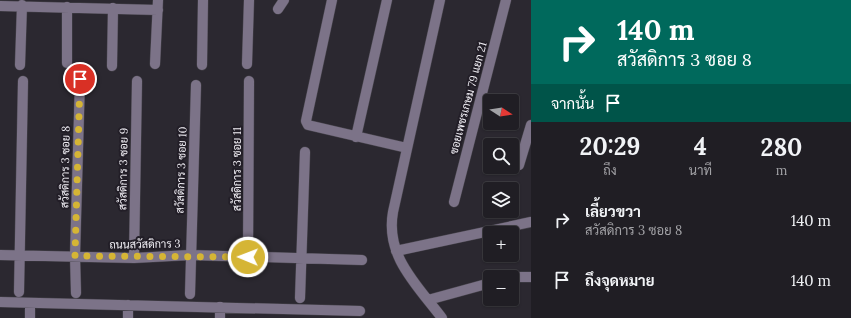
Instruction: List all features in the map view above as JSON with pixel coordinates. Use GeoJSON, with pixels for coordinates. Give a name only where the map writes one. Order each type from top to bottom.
{"type":"FeatureCollection","features":[{"type":"Feature","properties":{"kind":"street"},"geometry":{"type":"LineString","coordinates":[[202,65],[203,0]]}},
{"type":"Feature","properties":{"kind":"street"},"geometry":{"type":"LineString","coordinates":[[248,64],[249,0]]}},
{"type":"Feature","properties":{"kind":"street"},"geometry":{"type":"LineString","coordinates":[[332,0],[306,121],[308,125],[314,128],[407,148]]}},
{"type":"Feature","properties":{"kind":"street"},"geometry":{"type":"LineString","coordinates":[[356,137],[387,0]]}},
{"type":"Feature","properties":{"kind":"street"},"geometry":{"type":"LineString","coordinates":[[440,0],[391,222],[391,232],[396,251],[403,266],[442,318]]}},
{"type":"Feature","properties":{"kind":"street","name":"ซอยเพชรเกษม 79 แยก 21"},"geometry":{"type":"LineString","coordinates":[[454,202],[506,0]]}},
{"type":"Feature","properties":{"kind":"street"},"geometry":{"type":"LineString","coordinates":[[0,6],[22,5],[113,8],[158,5],[155,64]]}},
{"type":"Feature","properties":{"kind":"street"},"geometry":{"type":"LineString","coordinates":[[20,65],[22,5]]}},
{"type":"Feature","properties":{"kind":"street"},"geometry":{"type":"LineString","coordinates":[[67,7],[67,63]]}},
{"type":"Feature","properties":{"kind":"street"},"geometry":{"type":"LineString","coordinates":[[112,66],[113,8]]}},
{"type":"Feature","properties":{"kind":"street","name":"สวัสดิการ 3 ซอย 8"},"geometry":{"type":"LineString","coordinates":[[76,293],[75,256],[80,79]]}},
{"type":"Feature","properties":{"kind":"street","name":"สวัสดิการ 3 ซอย 9"},"geometry":{"type":"LineString","coordinates":[[134,258],[137,81]]}},
{"type":"Feature","properties":{"kind":"street","name":"สวัสดิการ 3 ซอย 11"},"geometry":{"type":"LineString","coordinates":[[248,257],[249,81]]}},
{"type":"Feature","properties":{"kind":"street"},"geometry":{"type":"LineString","coordinates":[[19,292],[23,82]]}},
{"type":"Feature","properties":{"kind":"street","name":"สวัสดิการ 3 ซอย 10"},"geometry":{"type":"LineString","coordinates":[[190,294],[196,84]]}},
{"type":"Feature","properties":{"kind":"street"},"geometry":{"type":"LineString","coordinates":[[519,165],[531,127]]}},
{"type":"Feature","properties":{"kind":"street"},"geometry":{"type":"LineString","coordinates":[[300,298],[303,258],[305,152]]}},
{"type":"Feature","properties":{"kind":"street"},"geometry":{"type":"LineString","coordinates":[[396,251],[531,222]]}},
{"type":"Feature","properties":{"kind":"street","name":"ถนนสวัสดิการ 3"},"geometry":{"type":"LineString","coordinates":[[0,255],[134,258],[190,255],[362,260]]}},
{"type":"Feature","properties":{"kind":"street"},"geometry":{"type":"LineString","coordinates":[[519,277],[531,277]]}},
{"type":"Feature","properties":{"kind":"street"},"geometry":{"type":"LineString","coordinates":[[428,300],[483,285]]}},
{"type":"Feature","properties":{"kind":"street"},"geometry":{"type":"LineString","coordinates":[[0,302],[360,311]]}},
{"type":"Feature","properties":{"kind":"street"},"geometry":{"type":"LineString","coordinates":[[30,303],[30,318]]}},
{"type":"Feature","properties":{"kind":"street"},"geometry":{"type":"LineString","coordinates":[[128,305],[128,318]]}},
{"type":"Feature","properties":{"kind":"street"},"geometry":{"type":"LineString","coordinates":[[220,307],[220,318]]}},
{"type":"Feature","properties":{"kind":"route"},"geometry":{"type":"LineString","coordinates":[[80,79],[75,256],[134,258],[190,255],[248,257]]}}]}
